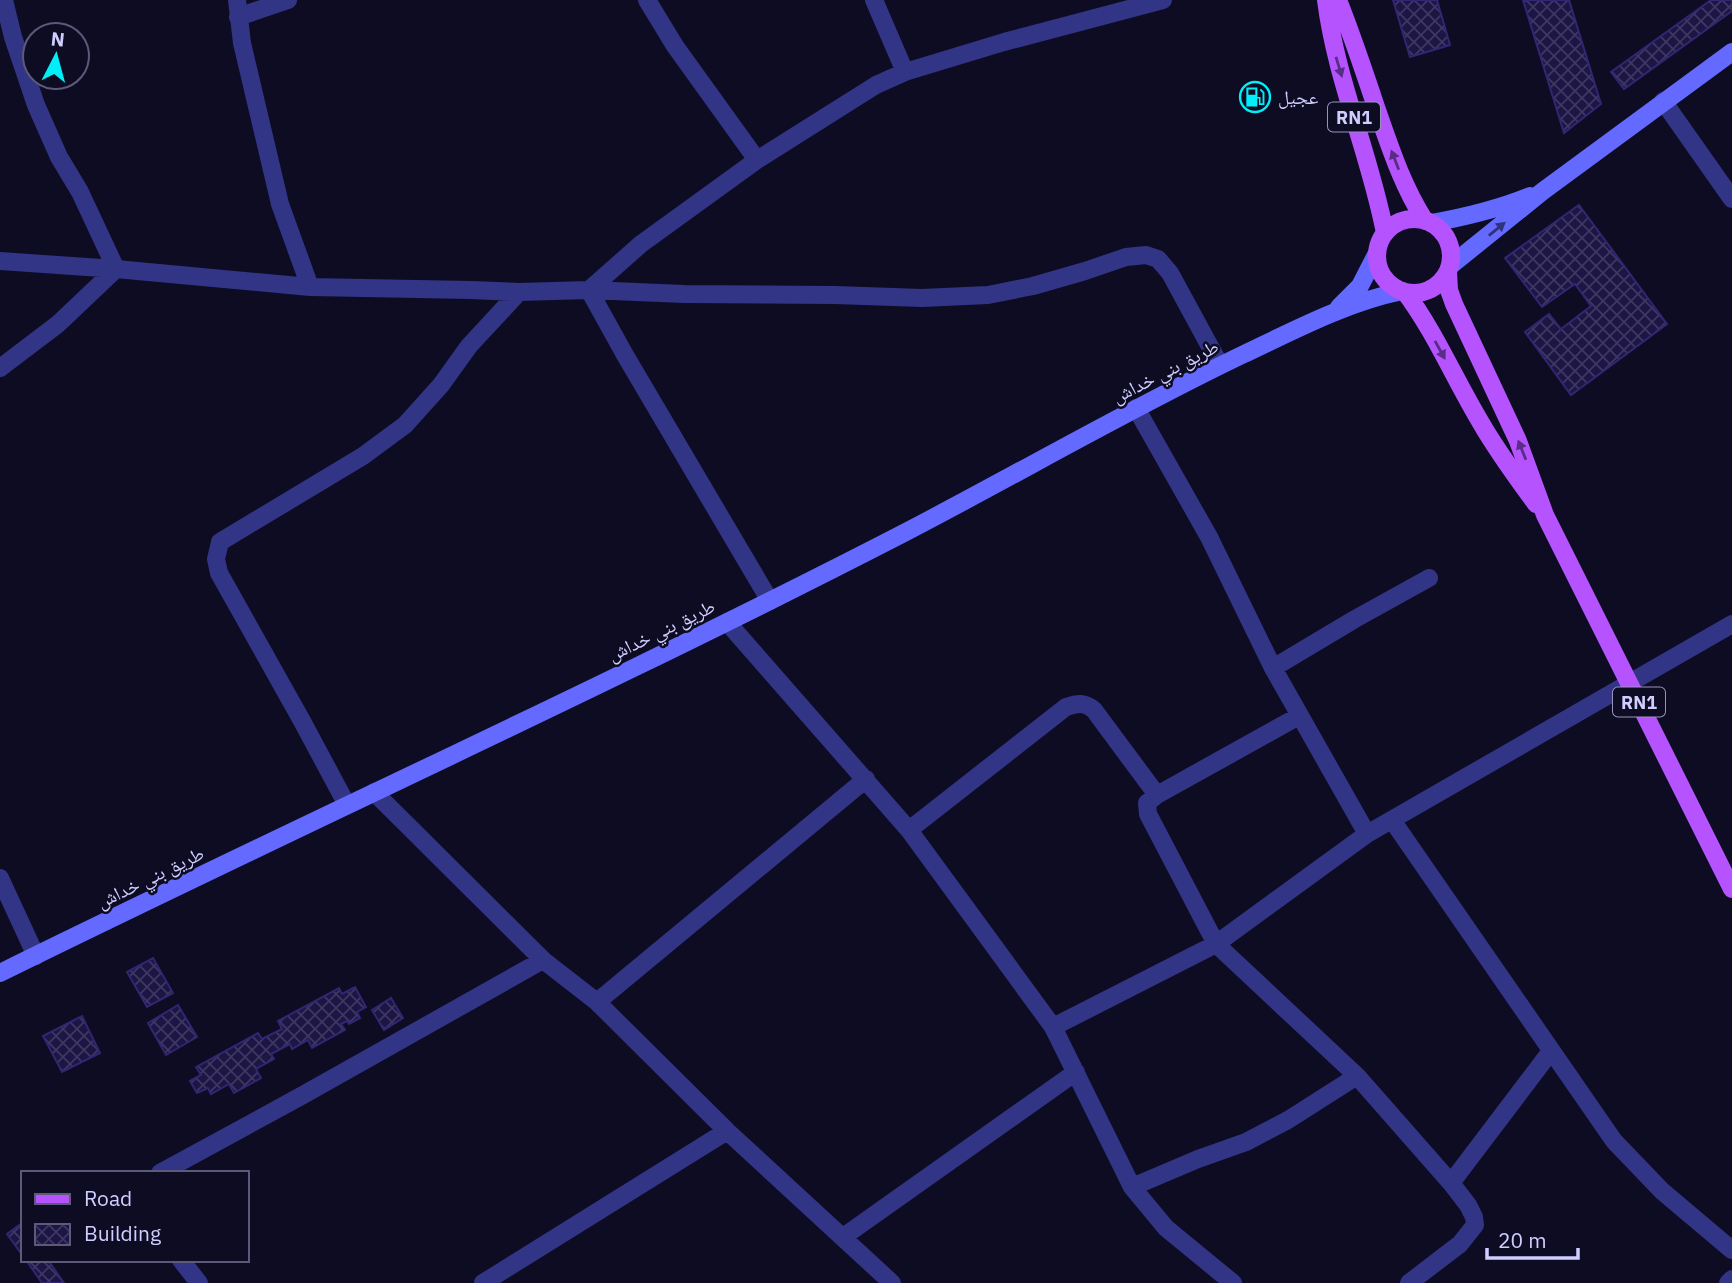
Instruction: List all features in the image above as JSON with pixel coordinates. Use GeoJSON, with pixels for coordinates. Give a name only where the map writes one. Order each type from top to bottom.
{"type":"FeatureCollection","features":[{"type":"Feature","properties":{"kind":"main road","name":"RN1"},"geometry":{"type":"LineString","coordinates":[[1326,0],[1334,50],[1371,172],[1385,233]]}},
{"type":"Feature","properties":{"kind":"main road","name":"RN1"},"geometry":{"type":"LineString","coordinates":[[1338,0],[1396,164],[1413,201],[1428,222]]}},
{"type":"Feature","properties":{"kind":"main road"},"geometry":{"type":"LineString","coordinates":[[1543,191],[1516,202],[1460,218],[1428,222],[1415,219],[1393,226],[1385,233],[1377,253],[1383,276],[1391,285],[1415,293],[1425,291],[1442,281],[1449,269],[1543,191],[1732,52]]}},
{"type":"Feature","properties":{"kind":"main road"},"geometry":{"type":"LineString","coordinates":[[1428,222],[1441,231],[1448,242],[1451,254],[1449,269]]}},
{"type":"Feature","properties":{"kind":"main road","name":"طريق بني خداش"},"geometry":{"type":"LineString","coordinates":[[1334,312],[1360,286],[1377,253]]}},
{"type":"Feature","properties":{"kind":"main road","name":"RN1"},"geometry":{"type":"LineString","coordinates":[[1449,269],[1452,299],[1518,440],[1545,515],[1732,889]]}},
{"type":"Feature","properties":{"kind":"main road","name":"RN1"},"geometry":{"type":"LineString","coordinates":[[1404,291],[1420,313],[1481,424],[1545,515]]}},
{"type":"Feature","properties":{"kind":"main road","name":"طريق بني خداش"},"geometry":{"type":"LineString","coordinates":[[0,973],[770,601],[1220,365],[1334,312],[1379,296],[1404,291]]}},
{"type":"Feature","properties":{"kind":"street"},"geometry":{"type":"LineString","coordinates":[[4,0],[13,37],[36,105],[59,158],[79,192],[116,269]]}},
{"type":"Feature","properties":{"kind":"street"},"geometry":{"type":"LineString","coordinates":[[288,0],[238,8],[242,43],[280,204],[310,287]]}},
{"type":"Feature","properties":{"kind":"street"},"geometry":{"type":"LineString","coordinates":[[647,0],[676,46],[757,160]]}},
{"type":"Feature","properties":{"kind":"street"},"geometry":{"type":"LineString","coordinates":[[874,0],[905,72]]}},
{"type":"Feature","properties":{"kind":"street"},"geometry":{"type":"LineString","coordinates":[[589,290],[641,244],[757,160],[876,85],[905,72],[1004,41],[1163,0]]}},
{"type":"Feature","properties":{"kind":"street"},"geometry":{"type":"LineString","coordinates":[[1663,101],[1732,199]]}},
{"type":"Feature","properties":{"kind":"street"},"geometry":{"type":"LineString","coordinates":[[0,261],[310,287],[922,298],[988,295],[1033,286],[1126,257],[1146,255],[1158,259],[1170,273],[1220,365]]}},
{"type":"Feature","properties":{"kind":"street"},"geometry":{"type":"LineString","coordinates":[[0,368],[58,324],[116,269]]}},
{"type":"Feature","properties":{"kind":"street"},"geometry":{"type":"LineString","coordinates":[[589,290],[770,601]]}},
{"type":"Feature","properties":{"kind":"street"},"geometry":{"type":"LineString","coordinates":[[347,805],[219,573],[216,559],[219,542],[363,456],[405,425],[469,346],[519,292]]}},
{"type":"Feature","properties":{"kind":"street"},"geometry":{"type":"LineString","coordinates":[[1136,408],[1209,537],[1299,716],[1367,834]]}},
{"type":"Feature","properties":{"kind":"street"},"geometry":{"type":"LineString","coordinates":[[1273,668],[1429,578]]}},
{"type":"Feature","properties":{"kind":"street"},"geometry":{"type":"LineString","coordinates":[[727,622],[909,830],[1053,1027],[1132,1187],[1166,1228],[1233,1283]]}},
{"type":"Feature","properties":{"kind":"street"},"geometry":{"type":"LineString","coordinates":[[1053,1027],[1216,944],[1367,834],[1732,624]]}},
{"type":"Feature","properties":{"kind":"street"},"geometry":{"type":"LineString","coordinates":[[909,830],[1066,707],[1077,703],[1086,704],[1094,710],[1157,795]]}},
{"type":"Feature","properties":{"kind":"street"},"geometry":{"type":"LineString","coordinates":[[1299,716],[1157,795],[1147,803],[1148,814],[1216,944],[1357,1076],[1451,1182],[1468,1205],[1475,1225],[1460,1244],[1409,1283]]}},
{"type":"Feature","properties":{"kind":"street"},"geometry":{"type":"LineString","coordinates":[[597,1002],[866,779]]}},
{"type":"Feature","properties":{"kind":"street"},"geometry":{"type":"LineString","coordinates":[[374,792],[543,960],[597,1002],[727,1130],[892,1283]]}},
{"type":"Feature","properties":{"kind":"street"},"geometry":{"type":"LineString","coordinates":[[1392,820],[1614,1141],[1661,1191],[1732,1250]]}},
{"type":"Feature","properties":{"kind":"street"},"geometry":{"type":"LineString","coordinates":[[0,878],[36,956]]}},
{"type":"Feature","properties":{"kind":"street"},"geometry":{"type":"LineString","coordinates":[[164,1171],[543,960]]}},
{"type":"Feature","properties":{"kind":"street"},"geometry":{"type":"LineString","coordinates":[[1451,1182],[1551,1051]]}},
{"type":"Feature","properties":{"kind":"street"},"geometry":{"type":"LineString","coordinates":[[843,1237],[1076,1072]]}},
{"type":"Feature","properties":{"kind":"street"},"geometry":{"type":"LineString","coordinates":[[1132,1187],[1246,1142],[1288,1120],[1357,1076]]}},
{"type":"Feature","properties":{"kind":"street"},"geometry":{"type":"LineString","coordinates":[[483,1283],[727,1130]]}},
{"type":"Feature","properties":{"kind":"street"},"geometry":{"type":"LineString","coordinates":[[183,1262],[199,1283]]}},
{"type":"Feature","properties":{"kind":"street"},"geometry":{"type":"LineString","coordinates":[[1728,1283],[1732,1279]]}},
{"type":"Feature","properties":{"kind":"building"},"geometry":{"type":"Polygon","coordinates":[[[1393,0],[1437,0],[1450,45],[1410,57],[1393,0]]]}},
{"type":"Feature","properties":{"kind":"building"},"geometry":{"type":"Polygon","coordinates":[[[1523,0],[1569,0],[1601,104],[1564,133],[1523,0]]]}},
{"type":"Feature","properties":{"kind":"building"},"geometry":{"type":"Polygon","coordinates":[[[1711,0],[1732,0],[1732,11],[1624,89],[1611,72],[1711,0]]]}},
{"type":"Feature","properties":{"kind":"building"},"geometry":{"type":"Polygon","coordinates":[[[1579,205],[1667,324],[1571,395],[1525,332],[1549,314],[1561,329],[1591,306],[1575,284],[1542,307],[1505,258],[1579,205]]]}},
{"type":"Feature","properties":{"kind":"building"},"geometry":{"type":"Polygon","coordinates":[[[153,958],[173,993],[147,1007],[127,972],[153,958]]]}},
{"type":"Feature","properties":{"kind":"building"},"geometry":{"type":"Polygon","coordinates":[[[355,987],[366,1007],[357,1012],[360,1018],[349,1024],[347,1021],[341,1024],[345,1030],[312,1048],[308,1040],[292,1049],[290,1044],[271,1054],[274,1059],[256,1069],[261,1078],[234,1093],[229,1084],[211,1094],[208,1088],[197,1093],[190,1081],[201,1075],[196,1067],[258,1033],[262,1039],[282,1029],[278,1021],[339,988],[342,994],[355,987]]]}},
{"type":"Feature","properties":{"kind":"building"},"geometry":{"type":"Polygon","coordinates":[[[391,998],[403,1018],[384,1030],[372,1010],[391,998]]]}},
{"type":"Feature","properties":{"kind":"building"},"geometry":{"type":"Polygon","coordinates":[[[178,1005],[197,1037],[166,1055],[148,1023],[178,1005]]]}},
{"type":"Feature","properties":{"kind":"building"},"geometry":{"type":"Polygon","coordinates":[[[82,1016],[100,1053],[62,1072],[43,1036],[82,1016]]]}},
{"type":"Feature","properties":{"kind":"building"},"geometry":{"type":"Polygon","coordinates":[[[21,1224],[21,1253],[7,1234],[21,1224]]]}},
{"type":"Feature","properties":{"kind":"building"},"geometry":{"type":"Polygon","coordinates":[[[27,1262],[49,1262],[64,1283],[42,1283],[27,1262]]]}},
{"type":"Feature","properties":{"kind":"place","name":"عجيل"},"geometry":{"type":"Point","coordinates":[1255,97]}}]}
